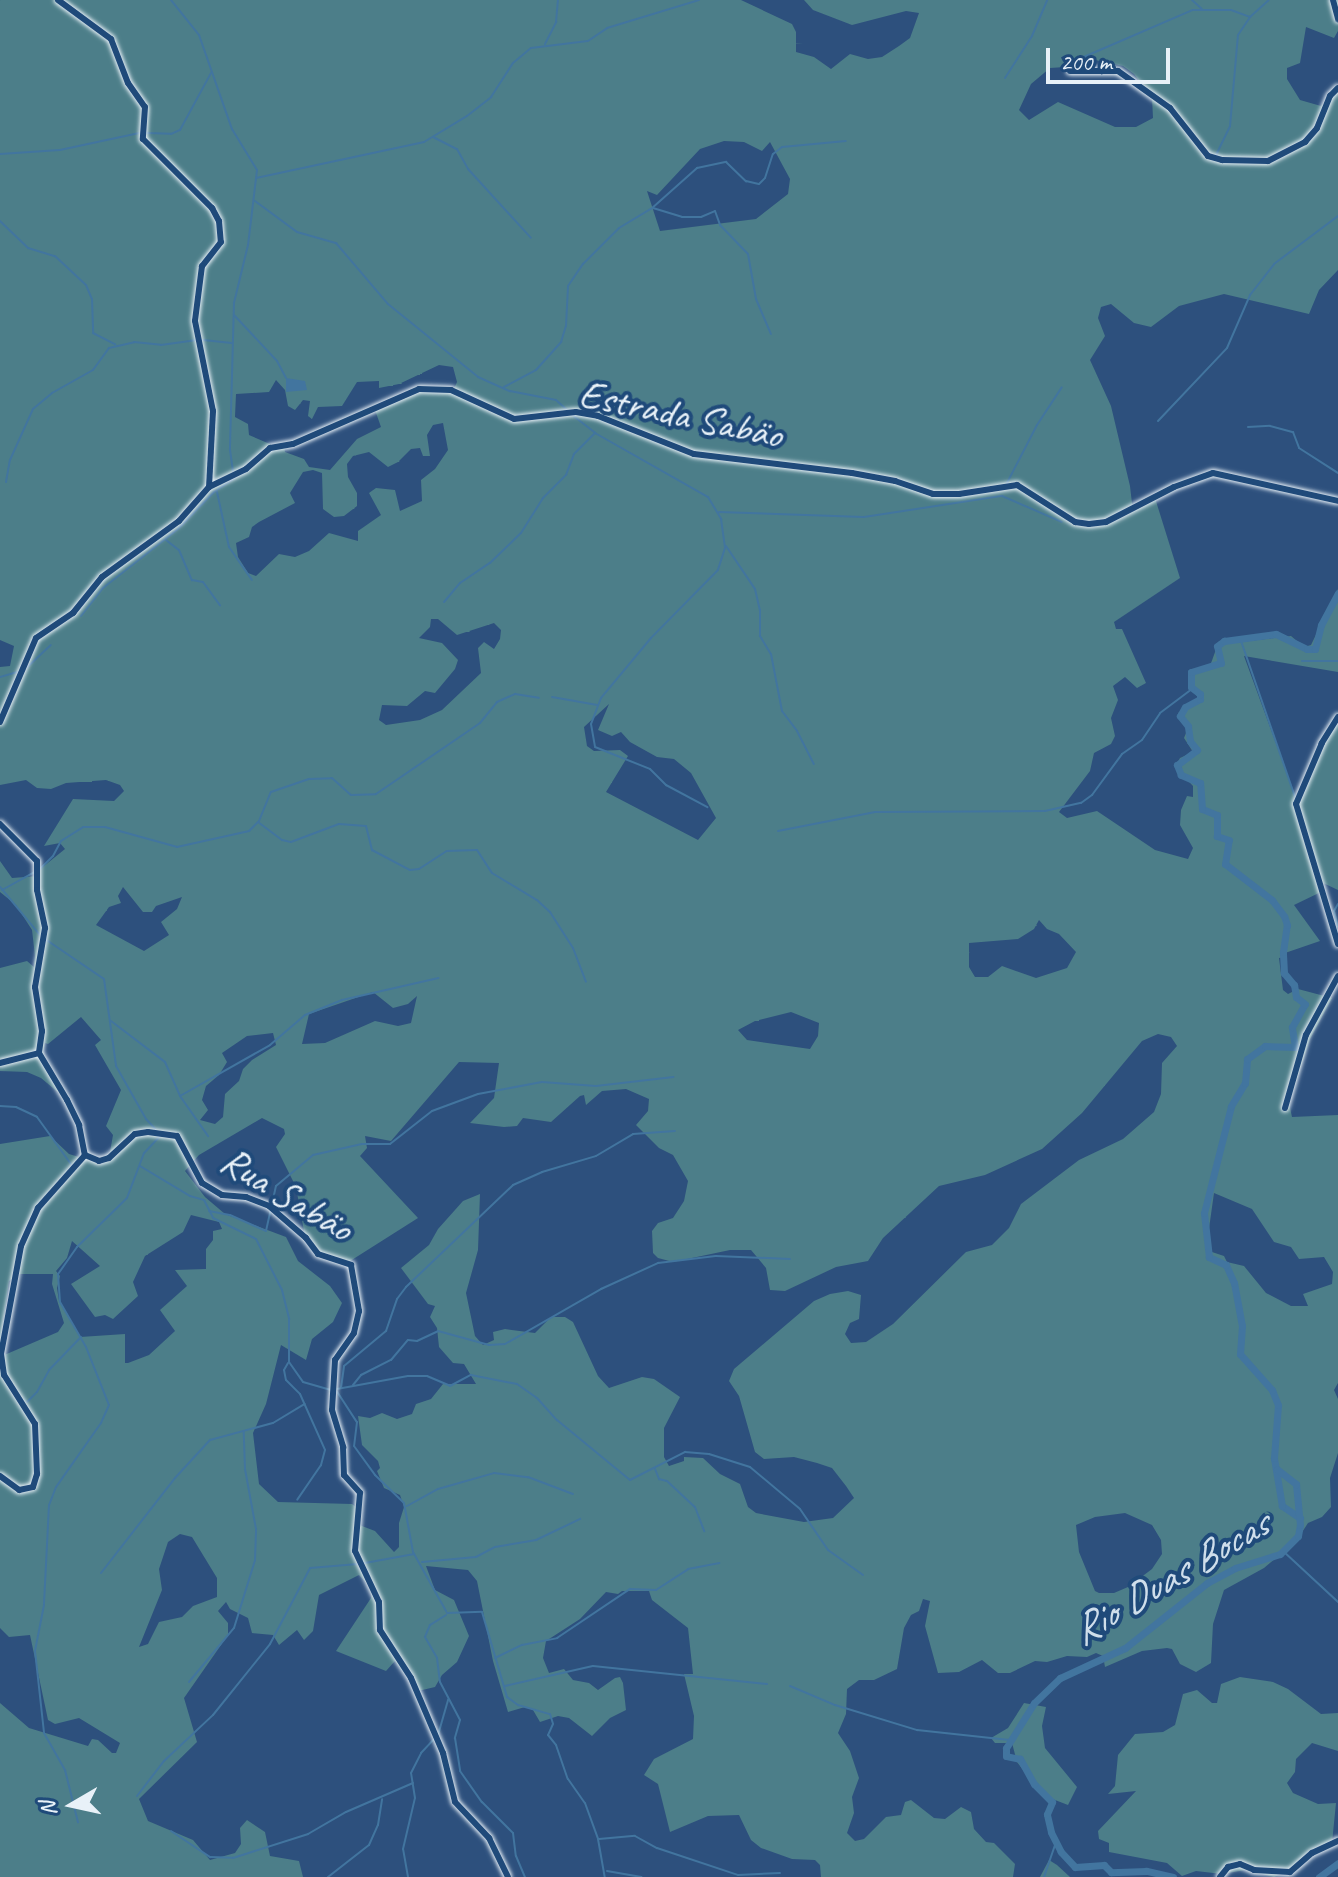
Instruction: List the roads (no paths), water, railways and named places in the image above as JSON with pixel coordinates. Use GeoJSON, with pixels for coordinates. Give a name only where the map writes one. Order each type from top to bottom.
{"type":"FeatureCollection","features":[{"type":"Feature","properties":{"kind":"street"},"geometry":{"type":"LineString","coordinates":[[58,0],[111,39],[128,83],[145,107],[141,134],[145,144],[212,208],[219,221],[221,242],[202,266],[195,321],[213,411],[209,487]]}},
{"type":"Feature","properties":{"kind":"street"},"geometry":{"type":"LineString","coordinates":[[1333,0],[1338,19]]}},
{"type":"Feature","properties":{"kind":"street"},"geometry":{"type":"LineString","coordinates":[[1070,71],[1118,71],[1170,108],[1211,158],[1247,162],[1268,161],[1310,139],[1338,88]]}},
{"type":"Feature","properties":{"kind":"street","name":"Estrada Sabäo"},"geometry":{"type":"LineString","coordinates":[[0,722],[36,638],[73,613],[102,577],[179,521],[209,487],[246,469],[270,448],[293,444],[337,426],[401,394],[434,387],[451,390],[514,419],[576,412],[598,416],[683,450],[713,458],[852,473],[895,481],[933,494],[959,494],[1017,485],[1075,522],[1106,522],[1197,476],[1213,473],[1338,501]]}},
{"type":"Feature","properties":{"kind":"street"},"geometry":{"type":"LineString","coordinates":[[1338,717],[1296,804],[1338,944]]}},
{"type":"Feature","properties":{"kind":"street"},"geometry":{"type":"LineString","coordinates":[[0,824],[37,861],[37,890],[45,928],[35,987],[42,1031],[39,1053],[79,1125],[85,1155],[38,1208],[21,1246],[1,1354],[4,1375],[35,1424],[37,1474],[33,1487],[19,1490],[0,1476]]}},
{"type":"Feature","properties":{"kind":"street"},"geometry":{"type":"LineString","coordinates":[[1285,1108],[1306,1035],[1338,976]]}},
{"type":"Feature","properties":{"kind":"street"},"geometry":{"type":"LineString","coordinates":[[0,1063],[39,1053]]}},
{"type":"Feature","properties":{"kind":"street","name":"Rua Sabäo"},"geometry":{"type":"LineString","coordinates":[[85,1155],[99,1161],[109,1158],[135,1134],[148,1132],[177,1136],[202,1183],[222,1195],[246,1197],[269,1206],[306,1238],[318,1254],[351,1265],[359,1311],[354,1333],[335,1360],[332,1410],[343,1447],[344,1475],[360,1493],[355,1551],[379,1602],[380,1630],[411,1678],[443,1753],[455,1802],[489,1838],[508,1877]]}},
{"type":"Feature","properties":{"kind":"street"},"geometry":{"type":"LineString","coordinates":[[1220,1877],[1228,1867],[1240,1864],[1254,1870],[1290,1872],[1312,1853],[1338,1841]]}},
{"type":"Feature","properties":{"kind":"water"},"geometry":{"type":"Polygon","coordinates":[[[286,378],[305,381],[307,390],[286,392],[286,378]]]}},
{"type":"Feature","properties":{"kind":"waterway"},"geometry":{"type":"LineString","coordinates":[[171,0],[199,35],[232,129],[257,170],[248,245],[234,303],[230,450],[233,472]]}},
{"type":"Feature","properties":{"kind":"waterway"},"geometry":{"type":"LineString","coordinates":[[545,44],[556,22],[558,0]]}},
{"type":"Feature","properties":{"kind":"waterway"},"geometry":{"type":"LineString","coordinates":[[256,178],[424,142],[491,97],[513,63],[531,48],[588,41],[607,28],[699,0]]}},
{"type":"Feature","properties":{"kind":"waterway"},"geometry":{"type":"LineString","coordinates":[[1005,78],[1032,36],[1047,0]]}},
{"type":"Feature","properties":{"kind":"waterway"},"geometry":{"type":"LineString","coordinates":[[1192,0],[1202,9]]}},
{"type":"Feature","properties":{"kind":"waterway"},"geometry":{"type":"LineString","coordinates":[[1216,155],[1230,126],[1238,35],[1250,17],[1269,0]]}},
{"type":"Feature","properties":{"kind":"waterway"},"geometry":{"type":"LineString","coordinates":[[1079,59],[1193,10],[1231,10],[1250,17]]}},
{"type":"Feature","properties":{"kind":"waterway"},"geometry":{"type":"LineString","coordinates":[[147,133],[171,134],[180,130],[211,73]]}},
{"type":"Feature","properties":{"kind":"waterway"},"geometry":{"type":"LineString","coordinates":[[0,154],[60,150],[139,133]]}},
{"type":"Feature","properties":{"kind":"waterway"},"geometry":{"type":"LineString","coordinates":[[433,137],[457,149],[468,169],[531,238]]}},
{"type":"Feature","properties":{"kind":"waterway"},"geometry":{"type":"LineString","coordinates":[[504,387],[536,370],[561,342],[566,326],[568,286],[583,264],[619,228],[651,209],[697,168],[726,162],[746,181],[759,184],[765,178],[773,154],[782,147],[846,141]]}},
{"type":"Feature","properties":{"kind":"waterway"},"geometry":{"type":"LineString","coordinates":[[255,201],[297,232],[336,243],[388,304],[478,377],[510,391],[556,400],[567,410]]}},
{"type":"Feature","properties":{"kind":"waterway"},"geometry":{"type":"LineString","coordinates":[[653,208],[682,217],[701,217],[715,211],[720,225],[748,254],[756,299],[771,334]]}},
{"type":"Feature","properties":{"kind":"waterway"},"geometry":{"type":"LineString","coordinates":[[1158,421],[1227,348],[1250,295],[1274,264],[1338,216]]}},
{"type":"Feature","properties":{"kind":"waterway"},"geometry":{"type":"LineString","coordinates":[[0,221],[28,248],[55,256],[86,285],[92,299],[93,333],[115,344]]}},
{"type":"Feature","properties":{"kind":"waterway"},"geometry":{"type":"LineString","coordinates":[[234,315],[277,361],[286,378]]}},
{"type":"Feature","properties":{"kind":"waterway"},"geometry":{"type":"LineString","coordinates":[[6,482],[10,460],[33,409],[52,393],[93,370],[109,348],[134,342],[161,345],[197,340]]}},
{"type":"Feature","properties":{"kind":"waterway"},"geometry":{"type":"LineString","coordinates":[[203,340],[232,343]]}},
{"type":"Feature","properties":{"kind":"waterway"},"geometry":{"type":"LineString","coordinates":[[1007,483],[1037,425],[1062,387]]}},
{"type":"Feature","properties":{"kind":"waterway"},"geometry":{"type":"LineString","coordinates":[[571,414],[595,433],[708,497],[721,519],[725,548],[718,570],[651,638],[601,698],[591,724],[595,747],[650,769],[666,785],[707,807]]}},
{"type":"Feature","properties":{"kind":"waterway"},"geometry":{"type":"LineString","coordinates":[[1248,427],[1270,426],[1293,432],[1299,448],[1338,473]]}},
{"type":"Feature","properties":{"kind":"waterway"},"geometry":{"type":"LineString","coordinates":[[444,602],[460,583],[490,563],[521,533],[543,498],[566,475],[574,454],[595,433]]}},
{"type":"Feature","properties":{"kind":"waterway"},"geometry":{"type":"LineString","coordinates":[[81,616],[103,588],[178,529],[214,492],[235,478]]}},
{"type":"Feature","properties":{"kind":"waterway"},"geometry":{"type":"LineString","coordinates":[[217,492],[229,547],[252,580]]}},
{"type":"Feature","properties":{"kind":"waterway"},"geometry":{"type":"LineString","coordinates":[[719,512],[864,517],[1002,496],[1062,522]]}},
{"type":"Feature","properties":{"kind":"waterway"},"geometry":{"type":"LineString","coordinates":[[166,540],[179,550],[192,580],[203,582],[220,605]]}},
{"type":"Feature","properties":{"kind":"waterway"},"geometry":{"type":"LineString","coordinates":[[726,546],[755,589],[760,610],[760,636],[771,654],[782,711],[797,731],[814,764]]}},
{"type":"Feature","properties":{"kind":"waterway","name":"Rio Duas Bocas"},"geometry":{"type":"LineString","coordinates":[[1300,1518],[1282,1506],[1274,1458],[1278,1405],[1272,1390],[1240,1354],[1242,1326],[1234,1283],[1226,1265],[1209,1257],[1204,1213],[1231,1106],[1245,1083],[1247,1059],[1265,1046],[1295,1047],[1292,1027],[1305,1004],[1296,997],[1294,985],[1284,973],[1287,925],[1284,916],[1272,900],[1225,864],[1229,840],[1217,836],[1217,815],[1202,809],[1200,783],[1181,775],[1177,765],[1197,750],[1190,741],[1188,726],[1180,716],[1185,707],[1200,699],[1200,694],[1191,687],[1191,672],[1221,663],[1217,646],[1224,641],[1276,634],[1307,649],[1315,649],[1321,625],[1338,593]]}},
{"type":"Feature","properties":{"kind":"waterway"},"geometry":{"type":"LineString","coordinates":[[1240,638],[1295,797]]}},
{"type":"Feature","properties":{"kind":"waterway"},"geometry":{"type":"LineString","coordinates":[[23,671],[51,645]]}},
{"type":"Feature","properties":{"kind":"waterway"},"geometry":{"type":"LineString","coordinates":[[1302,661],[1338,661]]}},
{"type":"Feature","properties":{"kind":"waterway"},"geometry":{"type":"LineString","coordinates":[[0,677],[17,672]]}},
{"type":"Feature","properties":{"kind":"waterway"},"geometry":{"type":"LineString","coordinates":[[778,831],[875,812],[1045,811],[1081,803],[1092,795],[1122,754],[1142,740],[1160,713],[1192,689]]}},
{"type":"Feature","properties":{"kind":"waterway"},"geometry":{"type":"LineString","coordinates":[[40,869],[53,856],[61,841],[83,827],[105,827],[177,847],[249,831],[259,821],[271,792],[309,779],[332,778],[351,795],[376,794],[480,723],[497,702],[515,694],[539,698]]}},
{"type":"Feature","properties":{"kind":"waterway"},"geometry":{"type":"LineString","coordinates":[[552,697],[597,705]]}},
{"type":"Feature","properties":{"kind":"waterway"},"geometry":{"type":"LineString","coordinates":[[258,822],[282,840],[291,842],[339,824],[366,826],[372,850],[410,870],[419,869],[447,851],[477,850],[492,873],[537,900],[550,912],[573,948],[586,982]]}},
{"type":"Feature","properties":{"kind":"waterway"},"geometry":{"type":"LineString","coordinates":[[2,890],[34,872]]}},
{"type":"Feature","properties":{"kind":"waterway"},"geometry":{"type":"LineString","coordinates":[[0,887],[40,935]]}},
{"type":"Feature","properties":{"kind":"waterway"},"geometry":{"type":"LineString","coordinates":[[1338,904],[1334,911],[1338,927]]}},
{"type":"Feature","properties":{"kind":"waterway"},"geometry":{"type":"LineString","coordinates":[[45,939],[104,979],[116,1066],[146,1119],[161,1135],[144,1153],[127,1198],[77,1247],[58,1274],[60,1302],[86,1347],[109,1405],[101,1423],[56,1487],[49,1505],[44,1605],[35,1651],[44,1733],[65,1770],[78,1822]]}},
{"type":"Feature","properties":{"kind":"waterway"},"geometry":{"type":"LineString","coordinates":[[180,1096],[270,1045],[305,1015],[342,1000],[439,978]]}},
{"type":"Feature","properties":{"kind":"waterway"},"geometry":{"type":"LineString","coordinates":[[111,1021],[165,1062],[180,1096],[208,1136]]}},
{"type":"Feature","properties":{"kind":"waterway"},"geometry":{"type":"LineString","coordinates":[[209,1211],[230,1215],[266,1231],[276,1186],[313,1155],[362,1144],[390,1144],[432,1111],[478,1094],[542,1082],[596,1086],[673,1077]]}},
{"type":"Feature","properties":{"kind":"waterway"},"geometry":{"type":"LineString","coordinates":[[0,1106],[16,1107],[37,1117],[73,1167]]}},
{"type":"Feature","properties":{"kind":"waterway"},"geometry":{"type":"LineString","coordinates":[[341,1388],[344,1366],[386,1331],[397,1299],[406,1287],[513,1185],[542,1172],[596,1156],[633,1134],[675,1131]]}},
{"type":"Feature","properties":{"kind":"waterway"},"geometry":{"type":"LineString","coordinates":[[140,1166],[190,1196],[204,1200],[213,1218],[256,1239],[282,1290],[289,1319],[289,1362],[303,1382],[331,1390]]}},
{"type":"Feature","properties":{"kind":"waterway"},"geometry":{"type":"LineString","coordinates":[[353,1385],[361,1375],[391,1360],[408,1340],[417,1341],[438,1331],[489,1345],[505,1344],[601,1289],[658,1263],[716,1256],[790,1259]]}},
{"type":"Feature","properties":{"kind":"waterway"},"geometry":{"type":"LineString","coordinates":[[27,1402],[37,1392],[49,1370],[81,1337]]}},
{"type":"Feature","properties":{"kind":"waterway"},"geometry":{"type":"LineString","coordinates":[[288,1363],[284,1370],[286,1380],[300,1394],[325,1450],[321,1465],[297,1500]]}},
{"type":"Feature","properties":{"kind":"waterway"},"geometry":{"type":"LineString","coordinates":[[337,1389],[408,1376],[427,1376],[450,1386],[471,1375],[517,1384],[630,1480],[685,1452],[709,1454],[750,1467],[800,1509],[828,1550],[863,1575]]}},
{"type":"Feature","properties":{"kind":"waterway"},"geometry":{"type":"LineString","coordinates":[[336,1390],[357,1422],[354,1446],[375,1475],[404,1503],[413,1552],[446,1611]]}},
{"type":"Feature","properties":{"kind":"waterway"},"geometry":{"type":"LineString","coordinates":[[101,1573],[175,1478],[210,1440],[273,1423],[305,1404]]}},
{"type":"Feature","properties":{"kind":"waterway"},"geometry":{"type":"LineString","coordinates":[[189,1682],[234,1628],[255,1560],[256,1529],[245,1469],[244,1431]]}},
{"type":"Feature","properties":{"kind":"waterway"},"geometry":{"type":"LineString","coordinates":[[655,1469],[659,1479],[667,1481],[695,1507],[704,1531]]}},
{"type":"Feature","properties":{"kind":"waterway","name":"Rio Duas Bocas"},"geometry":{"type":"LineString","coordinates":[[1173,1877],[1146,1871],[1111,1872],[1104,1865],[1075,1867],[1061,1852],[1051,1832],[1047,1814],[1052,1802],[1034,1784],[1020,1759],[1006,1756],[1006,1748],[1034,1703],[1060,1678],[1125,1648],[1207,1583],[1235,1568],[1280,1554],[1298,1536],[1300,1525],[1296,1484],[1277,1469]]}},
{"type":"Feature","properties":{"kind":"waterway"},"geometry":{"type":"LineString","coordinates":[[407,1506],[438,1489],[494,1473],[528,1477],[573,1494]]}},
{"type":"Feature","properties":{"kind":"waterway"},"geometry":{"type":"LineString","coordinates":[[422,1562],[476,1557],[495,1547],[536,1540],[580,1519]]}},
{"type":"Feature","properties":{"kind":"waterway"},"geometry":{"type":"LineString","coordinates":[[1283,1551],[1338,1602]]}},
{"type":"Feature","properties":{"kind":"waterway"},"geometry":{"type":"LineString","coordinates":[[365,1563],[414,1554]]}},
{"type":"Feature","properties":{"kind":"waterway"},"geometry":{"type":"LineString","coordinates":[[495,1658],[522,1645],[557,1638],[630,1589],[656,1590],[688,1569],[719,1563]]}},
{"type":"Feature","properties":{"kind":"waterway"},"geometry":{"type":"LineString","coordinates":[[137,1796],[164,1761],[213,1715],[270,1644],[310,1568],[358,1564]]}},
{"type":"Feature","properties":{"kind":"waterway"},"geometry":{"type":"LineString","coordinates":[[447,1613],[482,1612],[507,1697],[518,1705],[550,1714],[553,1724],[548,1735],[556,1745],[568,1779],[585,1803],[598,1839],[605,1877]]}},
{"type":"Feature","properties":{"kind":"waterway"},"geometry":{"type":"LineString","coordinates":[[446,1615],[430,1625],[425,1637],[437,1658],[440,1682],[460,1720],[455,1738],[460,1771],[482,1802],[513,1833],[516,1856],[525,1877]]}},
{"type":"Feature","properties":{"kind":"waterway"},"geometry":{"type":"LineString","coordinates":[[505,1686],[593,1666],[767,1684]]}},
{"type":"Feature","properties":{"kind":"waterway"},"geometry":{"type":"LineString","coordinates":[[790,1686],[835,1705],[917,1730],[1009,1740]]}},
{"type":"Feature","properties":{"kind":"waterway"},"geometry":{"type":"LineString","coordinates":[[438,1735],[448,1699]]}},
{"type":"Feature","properties":{"kind":"waterway"},"geometry":{"type":"LineString","coordinates":[[408,1877],[403,1849],[415,1798],[411,1773],[421,1753],[434,1739]]}},
{"type":"Feature","properties":{"kind":"waterway"},"geometry":{"type":"LineString","coordinates":[[171,1831],[210,1857],[233,1858],[308,1834],[346,1812],[413,1783]]}},
{"type":"Feature","properties":{"kind":"waterway"},"geometry":{"type":"LineString","coordinates":[[328,1877],[369,1845],[378,1825],[382,1799]]}},
{"type":"Feature","properties":{"kind":"waterway"},"geometry":{"type":"LineString","coordinates":[[599,1839],[635,1836],[657,1848],[738,1875],[780,1873]]}},
{"type":"Feature","properties":{"kind":"waterway"},"geometry":{"type":"LineString","coordinates":[[1044,1877],[1056,1842]]}},
{"type":"Feature","properties":{"kind":"waterway","name":"Rio Duas Bocas"},"geometry":{"type":"LineString","coordinates":[[1319,1877],[1338,1863]]}},
{"type":"Feature","properties":{"kind":"waterway"},"geometry":{"type":"LineString","coordinates":[[607,1871],[641,1877]]}}]}
